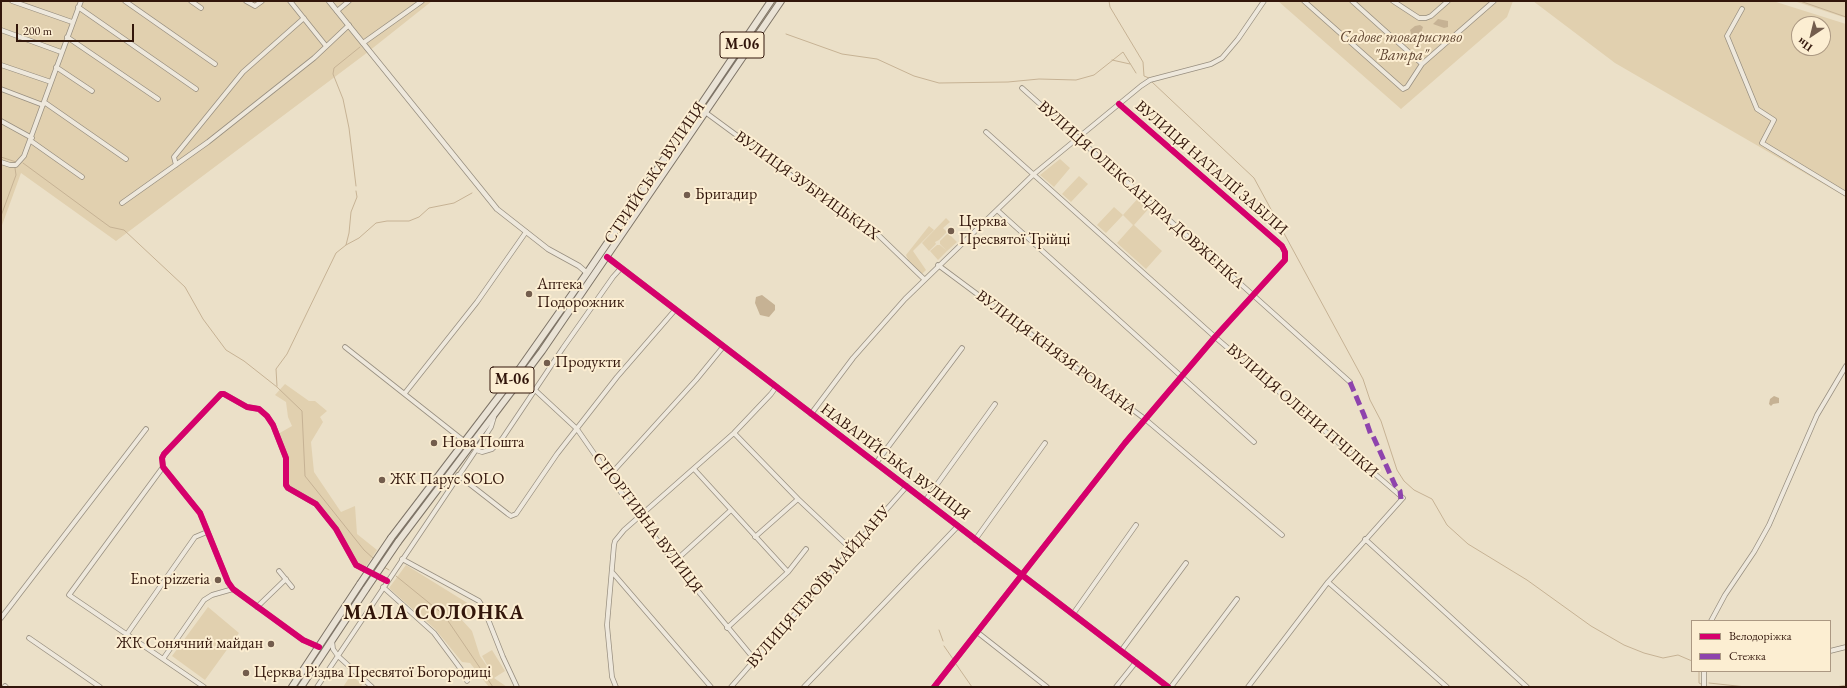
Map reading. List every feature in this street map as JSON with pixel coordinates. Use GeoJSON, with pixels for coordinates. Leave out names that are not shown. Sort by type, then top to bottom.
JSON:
{"type":"FeatureCollection","features":[{"type":"Feature","properties":{"kind":"highway","name":"СТРИЙСЬКА ВУЛИЦЯ"},"geometry":{"type":"LineString","coordinates":[[292,687],[391,538],[513,378],[587,273],[771,1]]}},
{"type":"Feature","properties":{"kind":"highway","name":"СТРИЙСЬКА ВУЛИЦЯ"},"geometry":{"type":"LineString","coordinates":[[301,687],[398,542],[542,351],[781,1]]}},
{"type":"Feature","properties":{"kind":"street"},"geometry":{"type":"LineString","coordinates":[[12,1],[72,22]]}},
{"type":"Feature","properties":{"kind":"street"},"geometry":{"type":"LineString","coordinates":[[1,162],[14,165],[19,164],[24,156],[81,1]]}},
{"type":"Feature","properties":{"kind":"street"},"geometry":{"type":"LineString","coordinates":[[125,1],[215,64]]}},
{"type":"Feature","properties":{"kind":"street"},"geometry":{"type":"LineString","coordinates":[[191,1],[201,8]]}},
{"type":"Feature","properties":{"kind":"street"},"geometry":{"type":"LineString","coordinates":[[246,1],[255,6],[262,1]]}},
{"type":"Feature","properties":{"kind":"street"},"geometry":{"type":"LineString","coordinates":[[290,1],[326,46]]}},
{"type":"Feature","properties":{"kind":"street"},"geometry":{"type":"LineString","coordinates":[[329,1],[497,209],[548,249],[579,266],[587,273]]}},
{"type":"Feature","properties":{"kind":"street"},"geometry":{"type":"LineString","coordinates":[[338,11],[349,1]]}},
{"type":"Feature","properties":{"kind":"street"},"geometry":{"type":"LineString","coordinates":[[363,43],[422,1]]}},
{"type":"Feature","properties":{"kind":"street"},"geometry":{"type":"LineString","coordinates":[[811,414],[853,358],[924,279],[1034,174],[1150,80],[1211,64],[1222,58],[1238,39],[1264,1]]}},
{"type":"Feature","properties":{"kind":"street"},"geometry":{"type":"LineString","coordinates":[[1304,1],[1401,88],[1407,87],[1422,64],[1494,1]]}},
{"type":"Feature","properties":{"kind":"street"},"geometry":{"type":"LineString","coordinates":[[1352,1],[1422,64]]}},
{"type":"Feature","properties":{"kind":"street"},"geometry":{"type":"LineString","coordinates":[[1393,1],[1419,18],[1431,16],[1448,1]]}},
{"type":"Feature","properties":{"kind":"street"},"geometry":{"type":"LineString","coordinates":[[78,7],[196,89]]}},
{"type":"Feature","properties":{"kind":"street"},"geometry":{"type":"LineString","coordinates":[[1742,9],[1728,36],[1757,110],[1774,120],[1762,143],[1846,194]]}},
{"type":"Feature","properties":{"kind":"street"},"geometry":{"type":"LineString","coordinates":[[176,165],[174,156],[243,72],[304,18]]}},
{"type":"Feature","properties":{"kind":"street"},"geometry":{"type":"LineString","coordinates":[[122,203],[208,142],[314,58],[348,25]]}},
{"type":"Feature","properties":{"kind":"street"},"geometry":{"type":"LineString","coordinates":[[1,30],[61,52]]}},
{"type":"Feature","properties":{"kind":"street"},"geometry":{"type":"LineString","coordinates":[[67,37],[158,99]]}},
{"type":"Feature","properties":{"kind":"street"},"geometry":{"type":"LineString","coordinates":[[1,65],[51,82]]}},
{"type":"Feature","properties":{"kind":"street"},"geometry":{"type":"LineString","coordinates":[[56,67],[92,91]]}},
{"type":"Feature","properties":{"kind":"street","name":"ВУЛИЦЯ ОЛЕКСАНДРА ДОВЖЕНКА"},"geometry":{"type":"LineString","coordinates":[[1022,88],[1350,382]]}},
{"type":"Feature","properties":{"kind":"street"},"geometry":{"type":"LineString","coordinates":[[1,89],[44,104],[126,159]]}},
{"type":"Feature","properties":{"kind":"street","name":"ВУЛИЦЯ НАТАЛІЇ ЗАБІЛИ"},"geometry":{"type":"LineString","coordinates":[[1119,104],[1282,246],[1285,252],[1285,260],[1253,296]]}},
{"type":"Feature","properties":{"kind":"street","name":"ВУЛИЦЯ ЗУБРИЦЬКИХ"},"geometry":{"type":"LineString","coordinates":[[705,112],[792,176],[805,180],[870,227],[924,279]]}},
{"type":"Feature","properties":{"kind":"street"},"geometry":{"type":"LineString","coordinates":[[1,121],[31,139],[82,177]]}},
{"type":"Feature","properties":{"kind":"street","name":"ВУЛИЦЯ ОЛЕНИ ПЧІЛКИ"},"geometry":{"type":"LineString","coordinates":[[986,132],[1215,337],[1402,498],[1365,539]]}},
{"type":"Feature","properties":{"kind":"street"},"geometry":{"type":"LineString","coordinates":[[997,210],[1254,442]]}},
{"type":"Feature","properties":{"kind":"street"},"geometry":{"type":"LineString","coordinates":[[405,393],[477,302],[526,232]]}},
{"type":"Feature","properties":{"kind":"street","name":"НАВАРІЙСЬКА ВУЛИЦЯ"},"geometry":{"type":"LineString","coordinates":[[606,257],[907,486],[975,540],[1170,687]]}},
{"type":"Feature","properties":{"kind":"street","name":"ВУЛИЦЯ КНЯЗЯ РОМАНА"},"geometry":{"type":"LineString","coordinates":[[938,265],[1145,419],[1282,535]]}},
{"type":"Feature","properties":{"kind":"street"},"geometry":{"type":"LineString","coordinates":[[476,450],[482,452],[492,449],[498,444],[604,290],[621,268]]}},
{"type":"Feature","properties":{"kind":"street"},"geometry":{"type":"LineString","coordinates":[[934,687],[1023,576],[1125,443],[1215,337],[1253,296]]}},
{"type":"Feature","properties":{"kind":"street"},"geometry":{"type":"LineString","coordinates":[[458,474],[508,514],[511,516],[514,515],[524,504],[557,454],[617,377],[675,310]]}},
{"type":"Feature","properties":{"kind":"street"},"geometry":{"type":"LineString","coordinates":[[345,347],[464,441]]}},
{"type":"Feature","properties":{"kind":"street"},"geometry":{"type":"LineString","coordinates":[[610,475],[696,380],[723,347]]}},
{"type":"Feature","properties":{"kind":"street"},"geometry":{"type":"LineString","coordinates":[[876,463],[962,348]]}},
{"type":"Feature","properties":{"kind":"street"},"geometry":{"type":"LineString","coordinates":[[1712,620],[1725,595],[1754,552],[1769,525],[1817,415],[1846,366]]}},
{"type":"Feature","properties":{"kind":"street"},"geometry":{"type":"LineString","coordinates":[[616,687],[612,677],[607,625],[615,541],[624,530],[734,433],[776,387]]}},
{"type":"Feature","properties":{"kind":"street","name":"СПОРТИВНА ВУЛИЦЯ"},"geometry":{"type":"LineString","coordinates":[[535,390],[577,429],[674,562],[755,660]]}},
{"type":"Feature","properties":{"kind":"street"},"geometry":{"type":"LineString","coordinates":[[204,687],[69,595],[162,467],[162,458],[164,454],[221,394],[224,394],[247,406],[259,409],[267,416],[273,425],[286,458],[286,484],[288,488],[316,504],[336,529],[356,566],[387,581]]}},
{"type":"Feature","properties":{"kind":"street"},"geometry":{"type":"LineString","coordinates":[[925,501],[995,404]]}},
{"type":"Feature","properties":{"kind":"street"},"geometry":{"type":"LineString","coordinates":[[317,687],[458,474],[491,427],[496,412]]}},
{"type":"Feature","properties":{"kind":"street"},"geometry":{"type":"LineString","coordinates":[[1,618],[146,429]]}},
{"type":"Feature","properties":{"kind":"street"},"geometry":{"type":"LineString","coordinates":[[734,433],[798,499],[851,549]]}},
{"type":"Feature","properties":{"kind":"street"},"geometry":{"type":"LineString","coordinates":[[975,540],[1045,443]]}},
{"type":"Feature","properties":{"kind":"street"},"geometry":{"type":"LineString","coordinates":[[162,467],[200,513],[228,582],[233,589],[303,640],[319,647]]}},
{"type":"Feature","properties":{"kind":"street"},"geometry":{"type":"LineString","coordinates":[[694,469],[788,572]]}},
{"type":"Feature","properties":{"kind":"street","name":"ВУЛИЦЯ ГЕРОЇВ МАЙДАНУ"},"geometry":{"type":"LineString","coordinates":[[734,686],[907,486]]}},
{"type":"Feature","properties":{"kind":"street"},"geometry":{"type":"LineString","coordinates":[[756,537],[798,499]]}},
{"type":"Feature","properties":{"kind":"street"},"geometry":{"type":"LineString","coordinates":[[674,562],[732,510]]}},
{"type":"Feature","properties":{"kind":"street"},"geometry":{"type":"LineString","coordinates":[[1073,614],[1136,525]]}},
{"type":"Feature","properties":{"kind":"street"},"geometry":{"type":"LineString","coordinates":[[804,687],[958,526]]}},
{"type":"Feature","properties":{"kind":"street"},"geometry":{"type":"LineString","coordinates":[[127,634],[195,538],[207,532]]}},
{"type":"Feature","properties":{"kind":"street"},"geometry":{"type":"LineString","coordinates":[[1248,687],[1328,582],[1365,539],[1527,687]]}},
{"type":"Feature","properties":{"kind":"street"},"geometry":{"type":"LineString","coordinates":[[727,628],[788,572],[806,549]]}},
{"type":"Feature","properties":{"kind":"street"},"geometry":{"type":"LineString","coordinates":[[402,559],[479,601],[484,608],[503,657],[517,687]]}},
{"type":"Feature","properties":{"kind":"street"},"geometry":{"type":"LineString","coordinates":[[1121,651],[1186,563]]}},
{"type":"Feature","properties":{"kind":"street"},"geometry":{"type":"LineString","coordinates":[[279,571],[292,587]]}},
{"type":"Feature","properties":{"kind":"street"},"geometry":{"type":"LineString","coordinates":[[612,572],[711,687]]}},
{"type":"Feature","properties":{"kind":"street"},"geometry":{"type":"LineString","coordinates":[[257,607],[286,579]]}},
{"type":"Feature","properties":{"kind":"street"},"geometry":{"type":"LineString","coordinates":[[1328,582],[1447,687]]}},
{"type":"Feature","properties":{"kind":"street"},"geometry":{"type":"LineString","coordinates":[[383,587],[434,633],[463,672],[467,681]]}},
{"type":"Feature","properties":{"kind":"street"},"geometry":{"type":"LineString","coordinates":[[163,659],[204,600],[212,595],[233,589]]}},
{"type":"Feature","properties":{"kind":"street"},"geometry":{"type":"LineString","coordinates":[[1170,687],[1237,599]]}},
{"type":"Feature","properties":{"kind":"street"},"geometry":{"type":"LineString","coordinates":[[977,632],[1047,687]]}},
{"type":"Feature","properties":{"kind":"street"},"geometry":{"type":"LineString","coordinates":[[29,638],[100,687]]}},
{"type":"Feature","properties":{"kind":"street"},"geometry":{"type":"LineString","coordinates":[[332,639],[333,649],[338,656],[372,687]]}},
{"type":"Feature","properties":{"kind":"street"},"geometry":{"type":"LineString","coordinates":[[1831,651],[1846,647]]}},
{"type":"Feature","properties":{"kind":"street"},"geometry":{"type":"LineString","coordinates":[[324,652],[328,649],[333,649]]}},
{"type":"Feature","properties":{"kind":"street"},"geometry":{"type":"LineString","coordinates":[[1116,687],[1136,662]]}},
{"type":"Feature","properties":{"kind":"street"},"geometry":{"type":"LineString","coordinates":[[1704,672],[1704,687]]}},
{"type":"Feature","properties":{"kind":"green space"},"geometry":{"type":"Polygon","coordinates":[[[1,1],[432,1],[364,55],[116,241],[21,173],[1,228],[1,1]]]}},
{"type":"Feature","properties":{"kind":"green space"},"geometry":{"type":"Polygon","coordinates":[[[773,1],[777,1],[661,171],[773,1]]]}},
{"type":"Feature","properties":{"kind":"green space","name":"Садове товариство \"Ватра\""},"geometry":{"type":"Polygon","coordinates":[[[1278,1],[1513,1],[1507,17],[1401,109],[1278,1]]]}},
{"type":"Feature","properties":{"kind":"green space"},"geometry":{"type":"Polygon","coordinates":[[[1533,1],[1773,1],[1821,16],[1791,16],[1791,56],[1831,56],[1831,19],[1846,24],[1846,197],[1615,63],[1533,1]]]}},
{"type":"Feature","properties":{"kind":"green space"},"geometry":{"type":"Polygon","coordinates":[[[1794,1],[1846,1],[1846,18],[1794,1]]]}},
{"type":"Feature","properties":{"kind":"green space"},"geometry":{"type":"Polygon","coordinates":[[[1060,159],[1070,168],[1054,187],[1040,175],[1060,159]]]}},
{"type":"Feature","properties":{"kind":"green space"},"geometry":{"type":"Polygon","coordinates":[[[1079,176],[1088,184],[1071,202],[1062,194],[1079,176]]]}},
{"type":"Feature","properties":{"kind":"green space"},"geometry":{"type":"Polygon","coordinates":[[[655,179],[540,349],[518,380],[516,379],[655,179]]]}},
{"type":"Feature","properties":{"kind":"green space"},"geometry":{"type":"Polygon","coordinates":[[[1140,196],[1151,206],[1134,225],[1162,251],[1146,269],[1117,243],[1133,225],[1123,215],[1140,196]]]}},
{"type":"Feature","properties":{"kind":"green space"},"geometry":{"type":"Polygon","coordinates":[[[1114,207],[1123,215],[1106,233],[1097,225],[1114,207]]]}},
{"type":"Feature","properties":{"kind":"green space"},"geometry":{"type":"Polygon","coordinates":[[[946,218],[950,222],[943,228],[947,232],[935,242],[936,244],[929,251],[922,243],[946,218]]]}},
{"type":"Feature","properties":{"kind":"green space"},"geometry":{"type":"Polygon","coordinates":[[[929,226],[934,230],[913,251],[926,270],[922,274],[908,260],[906,255],[929,226]]]}},
{"type":"Feature","properties":{"kind":"green space"},"geometry":{"type":"Polygon","coordinates":[[[948,233],[957,242],[947,251],[940,244],[940,241],[948,233]]]}},
{"type":"Feature","properties":{"kind":"green space"},"geometry":{"type":"Polygon","coordinates":[[[937,245],[940,245],[947,251],[938,260],[930,251],[937,245]]]}},
{"type":"Feature","properties":{"kind":"green space"},"geometry":{"type":"Polygon","coordinates":[[[515,380],[517,382],[397,538],[396,537],[515,380]]]}},
{"type":"Feature","properties":{"kind":"green space"},"geometry":{"type":"Polygon","coordinates":[[[285,384],[309,401],[315,401],[327,411],[320,417],[323,422],[311,442],[314,472],[341,512],[355,506],[357,534],[377,550],[365,568],[356,564],[342,534],[316,501],[293,490],[288,484],[288,460],[278,434],[292,426],[288,417],[286,402],[275,395],[285,384]]]}},
{"type":"Feature","properties":{"kind":"green space"},"geometry":{"type":"Polygon","coordinates":[[[406,565],[482,612],[461,619],[472,631],[480,656],[491,672],[482,656],[492,650],[505,671],[494,678],[507,687],[489,687],[470,663],[462,662],[435,629],[389,588],[406,565]]]}},
{"type":"Feature","properties":{"kind":"green space"},"geometry":{"type":"Polygon","coordinates":[[[363,586],[364,587],[297,687],[295,687],[363,586]]]}},
{"type":"Feature","properties":{"kind":"green space"},"geometry":{"type":"Polygon","coordinates":[[[208,607],[239,633],[205,680],[172,656],[208,607]]]}},
{"type":"Feature","properties":{"kind":"green space"},"geometry":{"type":"Polygon","coordinates":[[[351,675],[362,684],[361,687],[343,687],[351,675]]]}},
{"type":"Feature","properties":{"kind":"shaded area"},"geometry":{"type":"Polygon","coordinates":[[[1438,19],[1448,21],[1448,27],[1444,28],[1433,24],[1438,19]]]}},
{"type":"Feature","properties":{"kind":"shaded area"},"geometry":{"type":"Polygon","coordinates":[[[1420,25],[1423,27],[1421,33],[1423,38],[1420,41],[1413,40],[1410,30],[1415,26],[1420,25]]]}},
{"type":"Feature","properties":{"kind":"shaded area"},"geometry":{"type":"Polygon","coordinates":[[[762,295],[775,305],[775,310],[769,317],[760,315],[755,303],[756,297],[762,295]]]}},
{"type":"Feature","properties":{"kind":"shaded area"},"geometry":{"type":"Polygon","coordinates":[[[1774,396],[1779,398],[1779,403],[1771,406],[1769,404],[1770,399],[1774,396]]]}},
{"type":"Feature","properties":{"kind":"waterway"},"geometry":{"type":"LineString","coordinates":[[1109,1],[1110,7],[1143,62],[1144,76],[1149,78]]}},
{"type":"Feature","properties":{"kind":"waterway"},"geometry":{"type":"LineString","coordinates":[[1800,1],[1846,17]]}},
{"type":"Feature","properties":{"kind":"waterway"},"geometry":{"type":"LineString","coordinates":[[786,34],[842,54],[877,59],[914,76],[939,83],[1008,82],[1039,79],[1076,80],[1094,75],[1123,52],[1136,73]]}},
{"type":"Feature","properties":{"kind":"waterway"},"geometry":{"type":"LineString","coordinates":[[356,186],[349,128],[343,99],[333,74],[334,68],[360,47]]}},
{"type":"Feature","properties":{"kind":"waterway"},"geometry":{"type":"LineString","coordinates":[[1112,60],[1130,64]]}},
{"type":"Feature","properties":{"kind":"waterway"},"geometry":{"type":"LineString","coordinates":[[1152,82],[1254,178],[1363,379],[1370,400],[1381,421],[1397,470],[1404,481],[1414,490],[1432,499],[1447,525],[1468,544],[1527,580],[1591,626],[1624,645],[1644,653],[1663,658],[1678,655],[1691,661]]}},
{"type":"Feature","properties":{"kind":"waterway"},"geometry":{"type":"LineString","coordinates":[[1,157],[16,162]]}},
{"type":"Feature","properties":{"kind":"waterway"},"geometry":{"type":"LineString","coordinates":[[23,163],[110,227],[124,230],[185,287],[203,319],[226,350],[244,361],[277,387],[302,411],[305,476],[364,550],[374,559]]}},
{"type":"Feature","properties":{"kind":"waterway"},"geometry":{"type":"LineString","coordinates":[[1,216],[16,175],[15,168]]}},
{"type":"Feature","properties":{"kind":"waterway"},"geometry":{"type":"LineString","coordinates":[[277,386],[276,369],[287,354],[336,253],[346,245],[351,212],[357,197],[356,191]]}},
{"type":"Feature","properties":{"kind":"waterway"},"geometry":{"type":"LineString","coordinates":[[346,245],[359,238],[376,223],[387,221],[409,221],[419,217],[429,208],[454,203],[472,193]]}},
{"type":"Feature","properties":{"kind":"waterway"},"geometry":{"type":"LineString","coordinates":[[384,567],[389,570]]}},
{"type":"Feature","properties":{"kind":"waterway"},"geometry":{"type":"LineString","coordinates":[[396,576],[444,615],[493,687]]}},
{"type":"Feature","properties":{"kind":"waterway"},"geometry":{"type":"LineString","coordinates":[[939,630],[943,641]]}},
{"type":"Feature","properties":{"kind":"waterway"},"geometry":{"type":"LineString","coordinates":[[944,646],[953,659]]}},
{"type":"Feature","properties":{"kind":"waterway"},"geometry":{"type":"LineString","coordinates":[[956,664],[972,687]]}},
{"type":"Feature","properties":{"kind":"waterway"},"geometry":{"type":"LineString","coordinates":[[1699,672],[1699,683],[1701,684]]}},
{"type":"Feature","properties":{"kind":"waterway"},"geometry":{"type":"LineString","coordinates":[[1709,683],[1746,687]]}},
{"type":"Feature","properties":{"kind":"waterway"},"geometry":{"type":"LineString","coordinates":[[1836,687],[1846,685]]}},
{"type":"Feature","properties":{"kind":"marked path"},"geometry":{"type":"LineString","coordinates":[[1350,382],[1371,435],[1373,436],[1395,485],[1400,491],[1401,499]]}},
{"type":"Feature","properties":{"kind":"cycle path"},"geometry":{"type":"LineString","coordinates":[[934,687],[1125,443],[1215,337],[1285,260],[1285,252],[1282,246],[1119,104]]}},
{"type":"Feature","properties":{"kind":"cycle path"},"geometry":{"type":"LineString","coordinates":[[607,257],[1168,687]]}},
{"type":"Feature","properties":{"kind":"cycle path"},"geometry":{"type":"LineString","coordinates":[[319,647],[303,640],[233,589],[228,582],[200,513],[163,467],[162,458],[164,454],[221,394],[224,394],[247,407],[259,409],[267,416],[273,425],[286,458],[286,485],[288,488],[316,504],[336,529],[356,565],[387,581]]}},
{"type":"Feature","properties":{"kind":"place","name":"Бригадир"},"geometry":{"type":"Point","coordinates":[687,195]}},
{"type":"Feature","properties":{"kind":"place","name":"Церква Пресвятої Трійці"},"geometry":{"type":"Point","coordinates":[951,231]}},
{"type":"Feature","properties":{"kind":"place","name":"Аптека Подорожник"},"geometry":{"type":"Point","coordinates":[529,294]}},
{"type":"Feature","properties":{"kind":"place","name":"Продукти"},"geometry":{"type":"Point","coordinates":[547,363]}},
{"type":"Feature","properties":{"kind":"place","name":"Нова Пошта"},"geometry":{"type":"Point","coordinates":[434,443]}},
{"type":"Feature","properties":{"kind":"place","name":"ЖК Парус SOLO"},"geometry":{"type":"Point","coordinates":[382,480]}},
{"type":"Feature","properties":{"kind":"place","name":"Enot pizzeria"},"geometry":{"type":"Point","coordinates":[218,580]}},
{"type":"Feature","properties":{"kind":"place","name":"ЖК Сонячний майдан"},"geometry":{"type":"Point","coordinates":[271,644]}},
{"type":"Feature","properties":{"kind":"place","name":"Церква Різдва Пресвятої Богородиці"},"geometry":{"type":"Point","coordinates":[246,673]}},
{"type":"Feature","properties":{"kind":"district","name":"МАЛА СОЛОНКА"},"geometry":{"type":"Point","coordinates":[434,614]}}]}
